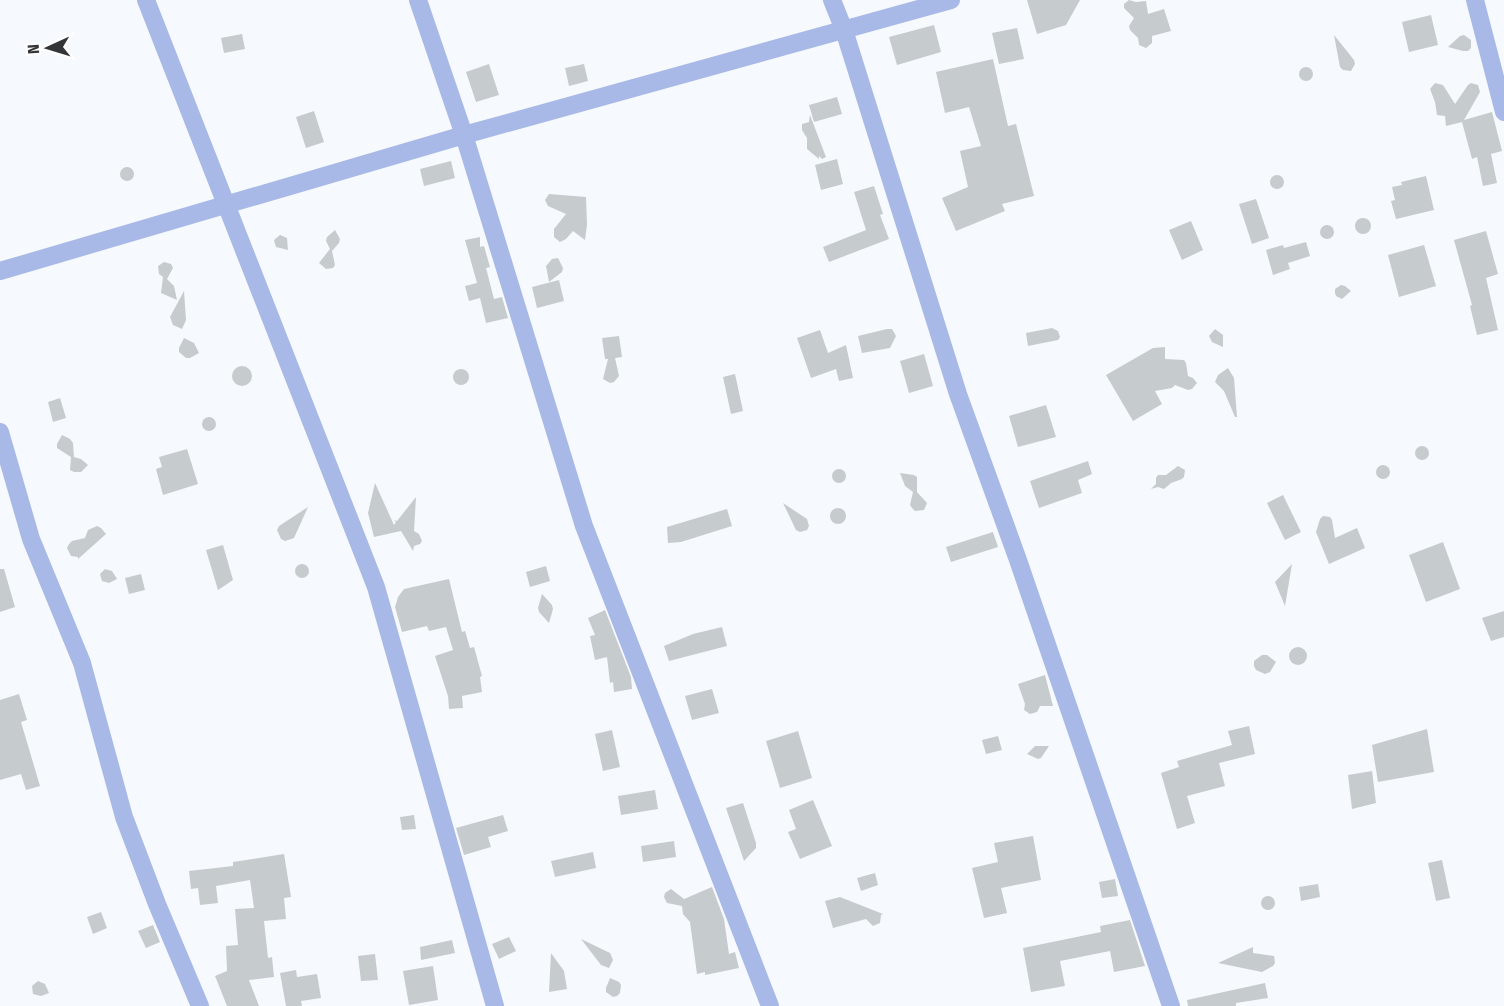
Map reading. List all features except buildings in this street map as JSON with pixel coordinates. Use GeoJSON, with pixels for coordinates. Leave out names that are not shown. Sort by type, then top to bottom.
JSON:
{"type":"FeatureCollection","features":[{"type":"Feature","properties":{"kind":"street"},"geometry":{"type":"LineString","coordinates":[[146,0],[376,587],[495,1006]]}},
{"type":"Feature","properties":{"kind":"street"},"geometry":{"type":"LineString","coordinates":[[418,0],[464,135],[584,526],[770,1006]]}},
{"type":"Feature","properties":{"kind":"street"},"geometry":{"type":"LineString","coordinates":[[832,0],[844,30],[958,394],[1022,571],[1171,1006]]}},
{"type":"Feature","properties":{"kind":"street"},"geometry":{"type":"LineString","coordinates":[[0,271],[464,135],[951,0]]}},
{"type":"Feature","properties":{"kind":"street"},"geometry":{"type":"LineString","coordinates":[[1475,0],[1504,112]]}},
{"type":"Feature","properties":{"kind":"street"},"geometry":{"type":"LineString","coordinates":[[0,432],[31,539],[82,663],[124,817],[157,904],[200,1006]]}}]}
